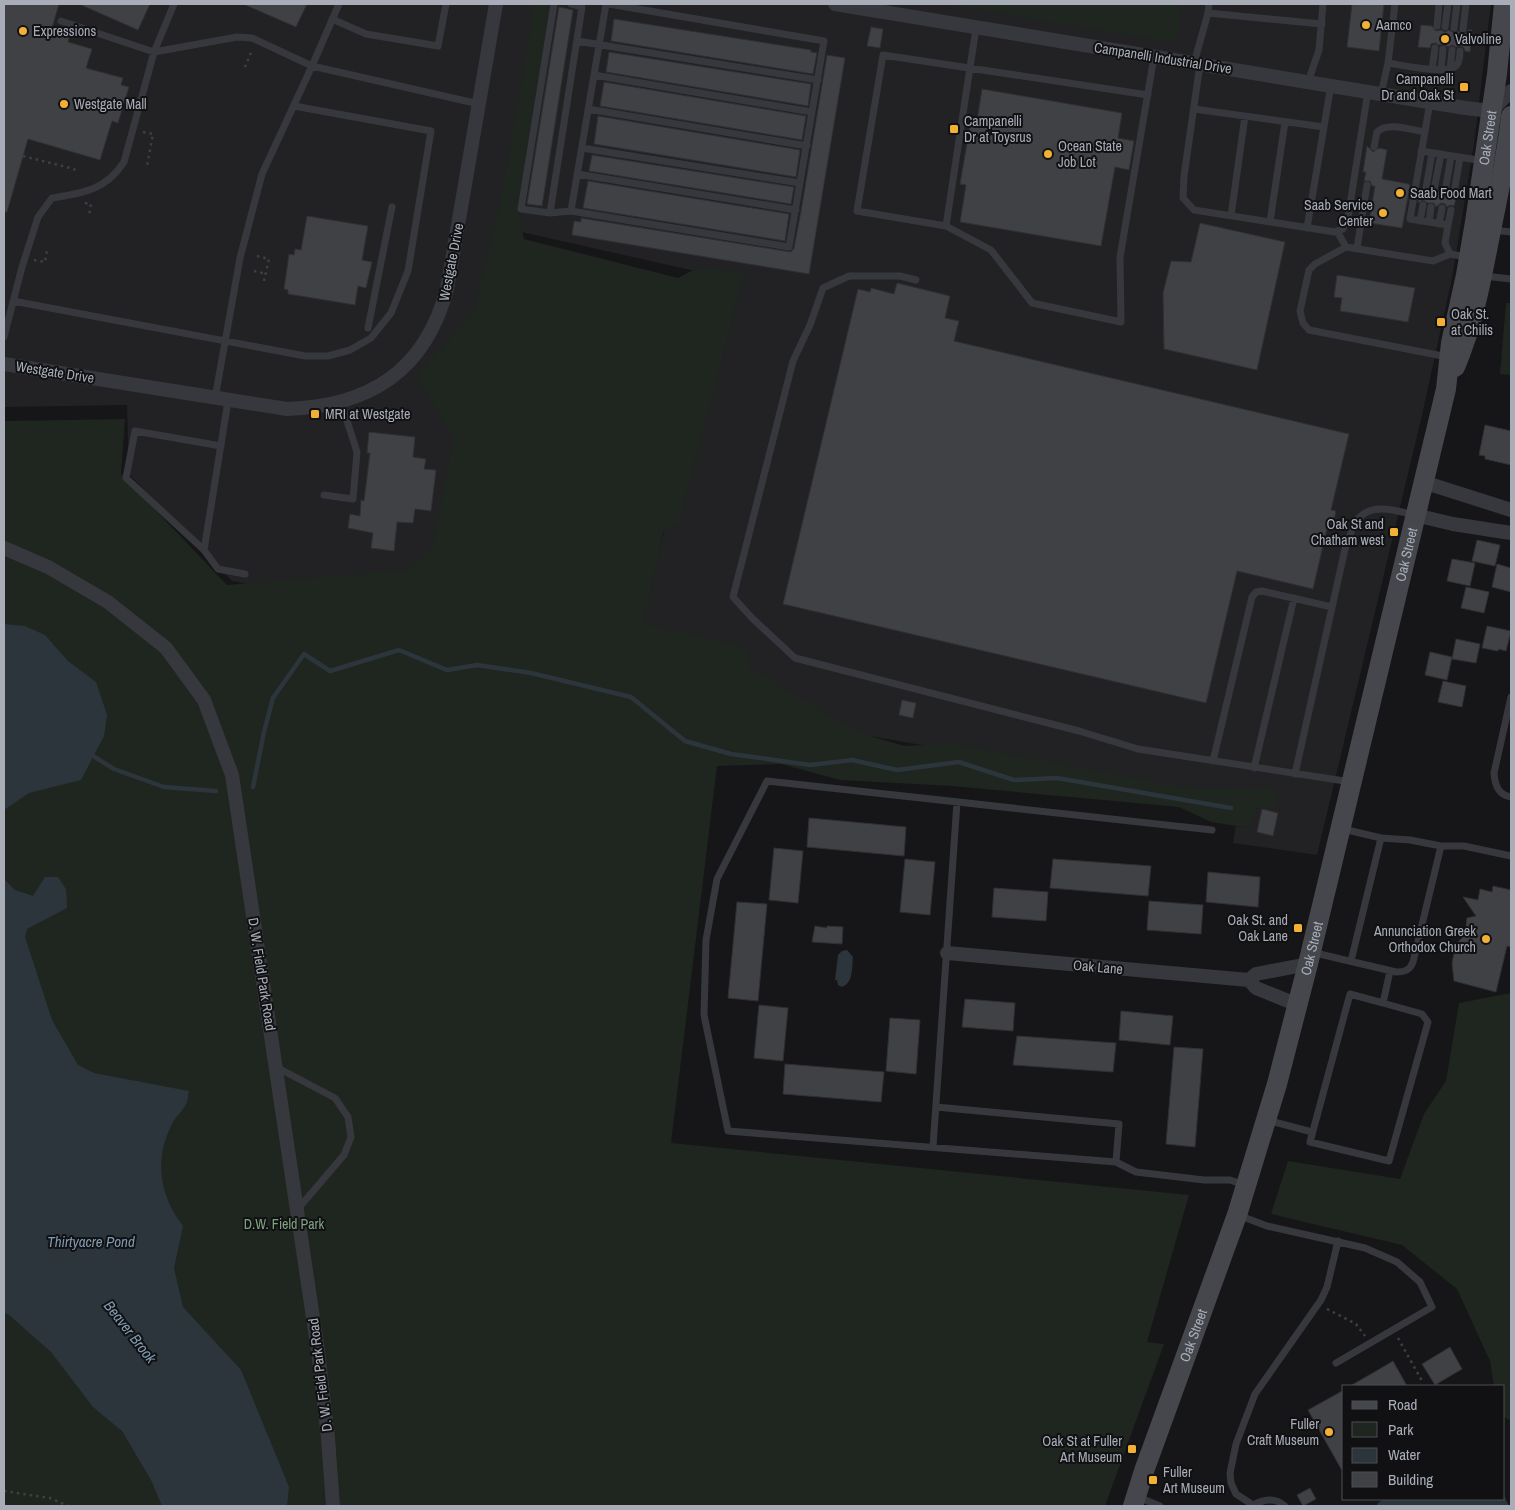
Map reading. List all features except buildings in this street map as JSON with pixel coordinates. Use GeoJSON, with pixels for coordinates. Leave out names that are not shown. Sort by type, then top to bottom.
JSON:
{"type":"FeatureCollection","features":[{"type":"Feature","properties":{"kind":"main road","name":"Oak Street"},"geometry":{"type":"LineString","coordinates":[[1133,1503],[1237,1215],[1267,1120],[1310,958],[1446,389],[1454,358],[1466,339],[1471,262],[1504,4]]}},
{"type":"Feature","properties":{"kind":"main road","name":"Oak Street"},"geometry":{"type":"LineString","coordinates":[[1471,262],[1491,230],[1511,124]]}},
{"type":"Feature","properties":{"kind":"street","name":"Campanelli Industrial Drive"},"geometry":{"type":"LineString","coordinates":[[835,4],[889,8],[976,28],[1491,111]]}},
{"type":"Feature","properties":{"kind":"street","name":"Westgate Drive"},"geometry":{"type":"LineString","coordinates":[[4,364],[287,409],[316,408],[342,402],[384,383],[401,370],[431,334],[442,310],[497,6]]}},
{"type":"Feature","properties":{"kind":"street"},"geometry":{"type":"LineString","coordinates":[[1511,91],[1491,111],[1511,124]]}},
{"type":"Feature","properties":{"kind":"street"},"geometry":{"type":"LineString","coordinates":[[1423,482],[1511,510]]}},
{"type":"Feature","properties":{"kind":"street"},"geometry":{"type":"LineString","coordinates":[[1415,515],[1453,524],[1511,533]]}},
{"type":"Feature","properties":{"kind":"street","name":"D. W. Field Park Road"},"geometry":{"type":"LineString","coordinates":[[4,548],[48,567],[108,602],[166,648],[204,700],[232,775],[318,1351],[328,1438],[332,1506]]}},
{"type":"Feature","properties":{"kind":"street","name":"Oak Lane"},"geometry":{"type":"LineString","coordinates":[[947,953],[1249,980],[1256,988],[1298,1006]]}},
{"type":"Feature","properties":{"kind":"street","name":"Oak Lane"},"geometry":{"type":"LineString","coordinates":[[1249,980],[1256,974],[1310,958]]}},
{"type":"Feature","properties":{"kind":"lane"},"geometry":{"type":"LineString","coordinates":[[4,337],[38,217],[52,198],[74,195],[101,186],[116,175],[124,162],[154,52],[174,4]]}},
{"type":"Feature","properties":{"kind":"lane"},"geometry":{"type":"LineString","coordinates":[[204,550],[221,446],[225,342],[240,258],[262,174],[312,66],[338,4]]}},
{"type":"Feature","properties":{"kind":"lane"},"geometry":{"type":"LineString","coordinates":[[332,19],[366,34],[438,46],[446,4]]}},
{"type":"Feature","properties":{"kind":"lane"},"geometry":{"type":"LineString","coordinates":[[554,4],[521,209],[550,213],[571,210],[789,247],[824,41],[608,4],[599,44],[571,210]]}},
{"type":"Feature","properties":{"kind":"lane"},"geometry":{"type":"LineString","coordinates":[[550,213],[582,8],[571,4]]}},
{"type":"Feature","properties":{"kind":"lane"},"geometry":{"type":"LineString","coordinates":[[1209,4],[1197,64],[1194,109],[1184,176],[1183,198],[1194,210],[1337,231],[1343,228],[1348,217],[1375,93],[1388,64],[1395,4]]}},
{"type":"Feature","properties":{"kind":"lane"},"geometry":{"type":"LineString","coordinates":[[1308,82],[1319,50],[1323,4]]}},
{"type":"Feature","properties":{"kind":"lane"},"geometry":{"type":"LineString","coordinates":[[1437,26],[1439,4]]}},
{"type":"Feature","properties":{"kind":"lane"},"geometry":{"type":"LineString","coordinates":[[1445,27],[1448,4]]}},
{"type":"Feature","properties":{"kind":"lane"},"geometry":{"type":"LineString","coordinates":[[1454,28],[1457,4]]}},
{"type":"Feature","properties":{"kind":"lane"},"geometry":{"type":"LineString","coordinates":[[1463,29],[1466,4]]}},
{"type":"Feature","properties":{"kind":"lane"},"geometry":{"type":"LineString","coordinates":[[1208,13],[1322,24]]}},
{"type":"Feature","properties":{"kind":"lane"},"geometry":{"type":"LineString","coordinates":[[61,21],[154,52],[237,37],[252,38],[312,66],[479,104]]}},
{"type":"Feature","properties":{"kind":"lane"},"geometry":{"type":"LineString","coordinates":[[946,226],[976,28]]}},
{"type":"Feature","properties":{"kind":"lane"},"geometry":{"type":"LineString","coordinates":[[577,41],[818,80]]}},
{"type":"Feature","properties":{"kind":"lane"},"geometry":{"type":"LineString","coordinates":[[1432,69],[1435,48]]}},
{"type":"Feature","properties":{"kind":"lane"},"geometry":{"type":"LineString","coordinates":[[1441,70],[1443,49]]}},
{"type":"Feature","properties":{"kind":"lane"},"geometry":{"type":"LineString","coordinates":[[1450,69],[1452,50]]}},
{"type":"Feature","properties":{"kind":"lane"},"geometry":{"type":"LineString","coordinates":[[1388,64],[1441,70],[1450,69],[1459,61],[1460,51]]}},
{"type":"Feature","properties":{"kind":"lane"},"geometry":{"type":"LineString","coordinates":[[1148,95],[883,54],[857,211],[946,226],[991,250],[1032,303],[1120,322],[1120,257],[1148,95],[1154,57]]}},
{"type":"Feature","properties":{"kind":"lane"},"geometry":{"type":"LineString","coordinates":[[594,75],[812,112]]}},
{"type":"Feature","properties":{"kind":"lane"},"geometry":{"type":"LineString","coordinates":[[1307,228],[1331,85]]}},
{"type":"Feature","properties":{"kind":"lane"},"geometry":{"type":"LineString","coordinates":[[1430,102],[1410,219],[1448,225]]}},
{"type":"Feature","properties":{"kind":"lane"},"geometry":{"type":"LineString","coordinates":[[14,301],[305,356],[328,356],[350,350],[371,338],[391,313],[408,271],[431,132],[294,106]]}},
{"type":"Feature","properties":{"kind":"lane"},"geometry":{"type":"LineString","coordinates":[[588,109],[807,146]]}},
{"type":"Feature","properties":{"kind":"lane"},"geometry":{"type":"LineString","coordinates":[[1194,109],[1324,127]]}},
{"type":"Feature","properties":{"kind":"lane"},"geometry":{"type":"LineString","coordinates":[[1232,216],[1244,116]]}},
{"type":"Feature","properties":{"kind":"lane"},"geometry":{"type":"LineString","coordinates":[[1270,222],[1285,122]]}},
{"type":"Feature","properties":{"kind":"lane"},"geometry":{"type":"LineString","coordinates":[[1374,147],[1377,132],[1384,127],[1425,132]]}},
{"type":"Feature","properties":{"kind":"lane"},"geometry":{"type":"LineString","coordinates":[[582,148],[800,183]]}},
{"type":"Feature","properties":{"kind":"lane"},"geometry":{"type":"LineString","coordinates":[[1421,151],[1504,164]]}},
{"type":"Feature","properties":{"kind":"lane"},"geometry":{"type":"LineString","coordinates":[[1426,188],[1432,153]]}},
{"type":"Feature","properties":{"kind":"lane"},"geometry":{"type":"LineString","coordinates":[[1434,190],[1441,154]]}},
{"type":"Feature","properties":{"kind":"lane"},"geometry":{"type":"LineString","coordinates":[[1445,192],[1451,156]]}},
{"type":"Feature","properties":{"kind":"lane"},"geometry":{"type":"LineString","coordinates":[[1454,193],[1460,157]]}},
{"type":"Feature","properties":{"kind":"lane"},"geometry":{"type":"LineString","coordinates":[[577,174],[796,210]]}},
{"type":"Feature","properties":{"kind":"lane"},"geometry":{"type":"LineString","coordinates":[[1357,248],[1367,185]]}},
{"type":"Feature","properties":{"kind":"lane"},"geometry":{"type":"LineString","coordinates":[[1420,221],[1422,205]]}},
{"type":"Feature","properties":{"kind":"lane"},"geometry":{"type":"LineString","coordinates":[[368,328],[392,207]]}},
{"type":"Feature","properties":{"kind":"lane"},"geometry":{"type":"LineString","coordinates":[[1429,222],[1431,207]]}},
{"type":"Feature","properties":{"kind":"lane"},"geometry":{"type":"LineString","coordinates":[[1439,224],[1442,208]]}},
{"type":"Feature","properties":{"kind":"lane"},"geometry":{"type":"LineString","coordinates":[[1450,210],[1445,243],[1471,262],[1511,278]]}},
{"type":"Feature","properties":{"kind":"lane"},"geometry":{"type":"LineString","coordinates":[[1491,230],[1511,232]]}},
{"type":"Feature","properties":{"kind":"lane"},"geometry":{"type":"LineString","coordinates":[[1337,231],[1346,247]]}},
{"type":"Feature","properties":{"kind":"lane"},"geometry":{"type":"LineString","coordinates":[[1454,358],[1309,330],[1303,323],[1300,311],[1309,270],[1315,264],[1346,247],[1433,261],[1471,262]]}},
{"type":"Feature","properties":{"kind":"lane"},"geometry":{"type":"LineString","coordinates":[[916,280],[900,276],[848,276],[823,288],[810,325],[793,361],[733,597],[752,618],[795,658],[1079,731],[1138,749],[1352,782]]}},
{"type":"Feature","properties":{"kind":"lane"},"geometry":{"type":"LineString","coordinates":[[324,495],[353,499],[357,452],[342,402]]}},
{"type":"Feature","properties":{"kind":"lane"},"geometry":{"type":"LineString","coordinates":[[221,446],[135,431],[126,478],[204,550],[218,569],[245,574]]}},
{"type":"Feature","properties":{"kind":"lane"},"geometry":{"type":"LineString","coordinates":[[1295,774],[1345,548],[1357,519],[1372,509],[1391,510],[1415,515]]}},
{"type":"Feature","properties":{"kind":"lane"},"geometry":{"type":"LineString","coordinates":[[1213,761],[1252,597],[1256,592],[1262,591],[1332,607]]}},
{"type":"Feature","properties":{"kind":"lane"},"geometry":{"type":"LineString","coordinates":[[1254,768],[1294,598]]}},
{"type":"Feature","properties":{"kind":"lane"},"geometry":{"type":"LineString","coordinates":[[1511,697],[1494,773],[1495,784],[1499,792],[1511,797]]}},
{"type":"Feature","properties":{"kind":"lane"},"geometry":{"type":"LineString","coordinates":[[1212,830],[767,780],[718,879],[706,940],[704,1015],[728,1131],[1116,1162],[1136,1172],[1204,1180],[1230,1180],[1247,1186]]}},
{"type":"Feature","properties":{"kind":"lane"},"geometry":{"type":"LineString","coordinates":[[933,1147],[957,802]]}},
{"type":"Feature","properties":{"kind":"lane"},"geometry":{"type":"LineString","coordinates":[[1341,828],[1381,838],[1410,840],[1441,846],[1464,846],[1511,856]]}},
{"type":"Feature","properties":{"kind":"lane"},"geometry":{"type":"LineString","coordinates":[[1351,960],[1381,838]]}},
{"type":"Feature","properties":{"kind":"lane"},"geometry":{"type":"LineString","coordinates":[[1310,958],[1351,960],[1390,971],[1402,972],[1411,966],[1441,846]]}},
{"type":"Feature","properties":{"kind":"lane"},"geometry":{"type":"LineString","coordinates":[[1383,1003],[1390,971]]}},
{"type":"Feature","properties":{"kind":"lane"},"geometry":{"type":"LineString","coordinates":[[1350,994],[1383,1003],[1422,1014],[1428,1022],[1389,1162],[1310,1142],[1350,994]]}},
{"type":"Feature","properties":{"kind":"lane"},"geometry":{"type":"LineString","coordinates":[[276,1067],[335,1098],[348,1117],[351,1137],[344,1155],[297,1210]]}},
{"type":"Feature","properties":{"kind":"lane"},"geometry":{"type":"LineString","coordinates":[[936,1107],[1119,1124],[1116,1162]]}},
{"type":"Feature","properties":{"kind":"lane"},"geometry":{"type":"LineString","coordinates":[[1267,1120],[1312,1132]]}},
{"type":"Feature","properties":{"kind":"lane"},"geometry":{"type":"LineString","coordinates":[[1237,1215],[1267,1226],[1365,1248],[1397,1262],[1420,1282],[1432,1307],[1336,1363]]}},
{"type":"Feature","properties":{"kind":"lane"},"geometry":{"type":"LineString","coordinates":[[1284,1506],[1273,1500],[1262,1500],[1253,1506],[1236,1494],[1230,1473],[1236,1444],[1255,1394],[1321,1300],[1327,1287],[1338,1241]]}},
{"type":"Feature","properties":{"kind":"lane"},"geometry":{"type":"LineString","coordinates":[[1133,1503],[1160,1506]]}},
{"type":"Feature","properties":{"kind":"path"},"geometry":{"type":"LineString","coordinates":[[245,67],[252,50]]}},
{"type":"Feature","properties":{"kind":"path"},"geometry":{"type":"LineString","coordinates":[[139,134],[140,131],[153,134],[147,166]]}},
{"type":"Feature","properties":{"kind":"path"},"geometry":{"type":"LineString","coordinates":[[23,156],[74,169],[76,173]]}},
{"type":"Feature","properties":{"kind":"path"},"geometry":{"type":"LineString","coordinates":[[83,203],[92,204],[89,216]]}},
{"type":"Feature","properties":{"kind":"path"},"geometry":{"type":"LineString","coordinates":[[30,259],[45,262],[47,250]]}},
{"type":"Feature","properties":{"kind":"path"},"geometry":{"type":"LineString","coordinates":[[257,256],[269,259],[264,281]]}},
{"type":"Feature","properties":{"kind":"path"},"geometry":{"type":"LineString","coordinates":[[254,271],[266,274]]}},
{"type":"Feature","properties":{"kind":"path"},"geometry":{"type":"LineString","coordinates":[[1334,1313],[1356,1324],[1365,1336]]}},
{"type":"Feature","properties":{"kind":"path"},"geometry":{"type":"LineString","coordinates":[[1393,1330],[1422,1381]]}},
{"type":"Feature","properties":{"kind":"path"},"geometry":{"type":"LineString","coordinates":[[4,1491],[50,1498],[68,1506]]}},
{"type":"Feature","properties":{"kind":"shaded area"},"geometry":{"type":"Polygon","coordinates":[[[4,4],[1491,4],[1474,144],[1452,278],[1422,415],[1317,855],[1233,843],[1236,826],[1250,828],[1187,791],[841,731],[638,630],[731,279],[503,228],[424,614],[232,581],[129,474],[127,405],[4,407],[4,4]]]}},
{"type":"Feature","properties":{"kind":"green space","name":"D.W. Field Park"},"geometry":{"type":"Polygon","coordinates":[[[535,4],[553,4],[518,210],[524,239],[678,278],[699,267],[745,272],[678,525],[664,530],[643,624],[747,647],[749,667],[857,732],[904,746],[954,744],[1188,788],[1278,789],[1275,807],[1257,808],[1250,828],[1211,822],[1179,807],[952,786],[840,780],[781,764],[717,766],[671,1143],[1189,1195],[1147,1342],[1164,1344],[1105,1506],[4,1506],[4,421],[125,419],[121,474],[227,585],[407,570],[431,550],[454,437],[416,378],[473,312],[500,203],[535,4]]]}},
{"type":"Feature","properties":{"kind":"green space"},"geometry":{"type":"Polygon","coordinates":[[[943,4],[1182,4],[1177,43],[943,4]]]}},
{"type":"Feature","properties":{"kind":"green space"},"geometry":{"type":"Polygon","coordinates":[[[1506,303],[1511,303],[1511,375],[1500,374],[1506,303]]]}},
{"type":"Feature","properties":{"kind":"green space"},"geometry":{"type":"Polygon","coordinates":[[[1511,993],[1511,1421],[1505,1418],[1505,1385],[1494,1385],[1490,1361],[1457,1289],[1402,1245],[1271,1214],[1288,1161],[1400,1179],[1424,1114],[1446,1081],[1459,1003],[1511,993]]]}},
{"type":"Feature","properties":{"kind":"water"},"geometry":{"type":"Polygon","coordinates":[[[4,624],[25,626],[45,635],[68,661],[96,682],[107,715],[104,736],[81,780],[29,793],[4,810],[4,624]]]}},
{"type":"Feature","properties":{"kind":"water","name":"Thirtyacre Pond"},"geometry":{"type":"Polygon","coordinates":[[[45,877],[58,877],[66,889],[67,908],[27,929],[25,937],[52,1020],[78,1065],[94,1073],[189,1091],[186,1105],[173,1121],[166,1137],[161,1163],[164,1189],[175,1214],[183,1226],[174,1268],[183,1307],[241,1370],[289,1487],[287,1506],[162,1506],[151,1480],[122,1431],[93,1407],[51,1352],[8,1314],[4,1313],[4,879],[15,890],[33,896],[45,877]]]}},
{"type":"Feature","properties":{"kind":"water"},"geometry":{"type":"Polygon","coordinates":[[[847,950],[853,957],[852,970],[850,979],[842,987],[835,980],[838,955],[842,951],[847,950]]]}},
{"type":"Feature","properties":{"kind":"water"},"geometry":{"type":"Polygon","coordinates":[[[1505,1498],[1509,1506],[1376,1506],[1383,1500],[1505,1500],[1505,1498]]]}},
{"type":"Feature","properties":{"kind":"waterway"},"geometry":{"type":"LineString","coordinates":[[253,787],[273,698],[304,654],[330,671],[399,650],[447,670],[477,665],[531,673],[631,697],[685,741],[731,754],[810,765],[852,760],[897,770],[959,762],[1014,780],[1057,778],[1231,808]]}},
{"type":"Feature","properties":{"kind":"waterway"},"geometry":{"type":"LineString","coordinates":[[90,754],[114,769],[164,787],[216,791]]}},
{"type":"Feature","properties":{"kind":"place","name":"Aamco"},"geometry":{"type":"Point","coordinates":[1366,25]}},
{"type":"Feature","properties":{"kind":"place","name":"Expressions"},"geometry":{"type":"Point","coordinates":[23,31]}},
{"type":"Feature","properties":{"kind":"place","name":"Valvoline"},"geometry":{"type":"Point","coordinates":[1445,39]}},
{"type":"Feature","properties":{"kind":"place","name":"Campanelli Dr and Oak St"},"geometry":{"type":"Point","coordinates":[1464,87]}},
{"type":"Feature","properties":{"kind":"place","name":"Westgate Mall"},"geometry":{"type":"Point","coordinates":[64,104]}},
{"type":"Feature","properties":{"kind":"place","name":"Campanelli Dr at Toysrus"},"geometry":{"type":"Point","coordinates":[954,129]}},
{"type":"Feature","properties":{"kind":"place","name":"Ocean State Job Lot"},"geometry":{"type":"Point","coordinates":[1048,154]}},
{"type":"Feature","properties":{"kind":"place","name":"Saab Food Mart"},"geometry":{"type":"Point","coordinates":[1400,193]}},
{"type":"Feature","properties":{"kind":"place","name":"Saab Service Center"},"geometry":{"type":"Point","coordinates":[1383,213]}},
{"type":"Feature","properties":{"kind":"place","name":"Oak St. at Chilis"},"geometry":{"type":"Point","coordinates":[1441,322]}},
{"type":"Feature","properties":{"kind":"place","name":"MRI at Westgate"},"geometry":{"type":"Point","coordinates":[315,414]}},
{"type":"Feature","properties":{"kind":"place","name":"Oak St and Chatham west"},"geometry":{"type":"Point","coordinates":[1394,532]}},
{"type":"Feature","properties":{"kind":"place","name":"Oak St. and Oak Lane"},"geometry":{"type":"Point","coordinates":[1298,928]}},
{"type":"Feature","properties":{"kind":"place","name":"Annunciation Greek Orthodox Church"},"geometry":{"type":"Point","coordinates":[1486,939]}},
{"type":"Feature","properties":{"kind":"place","name":"Fuller Craft Museum"},"geometry":{"type":"Point","coordinates":[1329,1432]}},
{"type":"Feature","properties":{"kind":"place","name":"Oak St at Fuller Art Museum"},"geometry":{"type":"Point","coordinates":[1132,1449]}},
{"type":"Feature","properties":{"kind":"place","name":"Fuller Art Museum"},"geometry":{"type":"Point","coordinates":[1153,1480]}},
{"type":"Feature","properties":{"kind":"water label","name":"Beaver Brook"},"geometry":{"type":"Point","coordinates":[130,1332]}}]}
